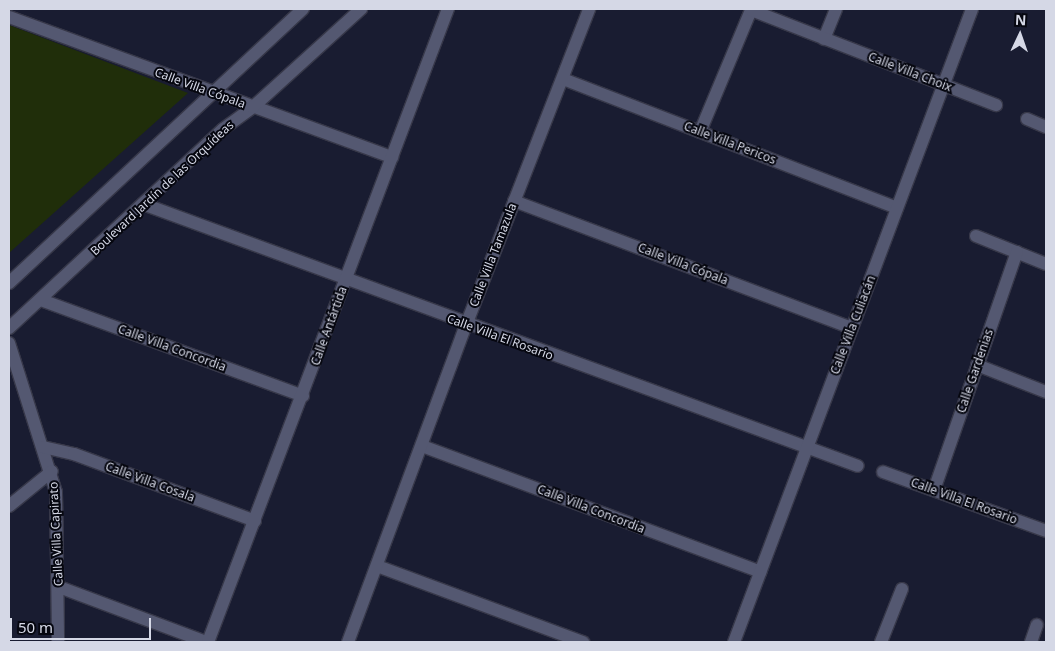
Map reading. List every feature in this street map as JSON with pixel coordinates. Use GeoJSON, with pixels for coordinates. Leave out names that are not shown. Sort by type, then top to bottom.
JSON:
{"type":"FeatureCollection","features":[{"type":"Feature","properties":{"kind":"street"},"geometry":{"type":"LineString","coordinates":[[9,283],[303,9]]}},
{"type":"Feature","properties":{"kind":"street","name":"Boulevard Jardín de las Orquídeas"},"geometry":{"type":"LineString","coordinates":[[9,328],[223,129],[253,107],[360,9]]}},
{"type":"Feature","properties":{"kind":"street","name":"Calle Antártida"},"geometry":{"type":"LineString","coordinates":[[207,642],[303,396],[448,9]]}},
{"type":"Feature","properties":{"kind":"street","name":"Calle Villa Tamazula"},"geometry":{"type":"LineString","coordinates":[[348,642],[466,325],[589,9]]}},
{"type":"Feature","properties":{"kind":"street"},"geometry":{"type":"LineString","coordinates":[[824,39],[836,9]]}},
{"type":"Feature","properties":{"kind":"street","name":"Calle Villa Culiacán"},"geometry":{"type":"LineString","coordinates":[[734,642],[972,9]]}},
{"type":"Feature","properties":{"kind":"street"},"geometry":{"type":"LineString","coordinates":[[700,132],[750,10]]}},
{"type":"Feature","properties":{"kind":"street","name":"Calle Villa Choix"},"geometry":{"type":"LineString","coordinates":[[750,10],[996,105]]}},
{"type":"Feature","properties":{"kind":"street","name":"Calle Villa Cópala"},"geometry":{"type":"LineString","coordinates":[[9,17],[392,157]]}},
{"type":"Feature","properties":{"kind":"street","name":"Calle Villa Pericos"},"geometry":{"type":"LineString","coordinates":[[563,79],[897,208]]}},
{"type":"Feature","properties":{"kind":"street"},"geometry":{"type":"LineString","coordinates":[[1027,119],[1046,127]]}},
{"type":"Feature","properties":{"kind":"street","name":"Calle Villa Cópala"},"geometry":{"type":"LineString","coordinates":[[514,201],[852,328]]}},
{"type":"Feature","properties":{"kind":"street","name":"Calle Villa El Rosario"},"geometry":{"type":"LineString","coordinates":[[143,204],[466,325],[858,466]]}},
{"type":"Feature","properties":{"kind":"street"},"geometry":{"type":"LineString","coordinates":[[976,236],[1046,264]]}},
{"type":"Feature","properties":{"kind":"street","name":"Calle Gardenias"},"geometry":{"type":"LineString","coordinates":[[934,490],[1017,252]]}},
{"type":"Feature","properties":{"kind":"street","name":"Calle Villa Concordia"},"geometry":{"type":"LineString","coordinates":[[41,300],[303,396]]}},
{"type":"Feature","properties":{"kind":"street","name":"Calle Villa Capirato"},"geometry":{"type":"LineString","coordinates":[[9,343],[52,471],[56,492],[60,587],[58,642]]}},
{"type":"Feature","properties":{"kind":"street"},"geometry":{"type":"LineString","coordinates":[[977,365],[1046,392]]}},
{"type":"Feature","properties":{"kind":"street","name":"Calle Villa Concordia"},"geometry":{"type":"LineString","coordinates":[[422,446],[760,572]]}},
{"type":"Feature","properties":{"kind":"street","name":"Calle Villa Cosala"},"geometry":{"type":"LineString","coordinates":[[44,447],[74,454],[255,521]]}},
{"type":"Feature","properties":{"kind":"street"},"geometry":{"type":"LineString","coordinates":[[9,506],[52,471]]}},
{"type":"Feature","properties":{"kind":"street","name":"Calle Villa El Rosario"},"geometry":{"type":"LineString","coordinates":[[883,472],[1046,531]]}},
{"type":"Feature","properties":{"kind":"street"},"geometry":{"type":"LineString","coordinates":[[377,566],[583,642]]}},
{"type":"Feature","properties":{"kind":"street"},"geometry":{"type":"LineString","coordinates":[[60,587],[207,642]]}},
{"type":"Feature","properties":{"kind":"street"},"geometry":{"type":"LineString","coordinates":[[881,642],[902,589]]}},
{"type":"Feature","properties":{"kind":"street"},"geometry":{"type":"LineString","coordinates":[[1031,642],[1037,625]]}},
{"type":"Feature","properties":{"kind":"green space"},"geometry":{"type":"Polygon","coordinates":[[[9,25],[188,93],[9,253],[9,25]]]}}]}
